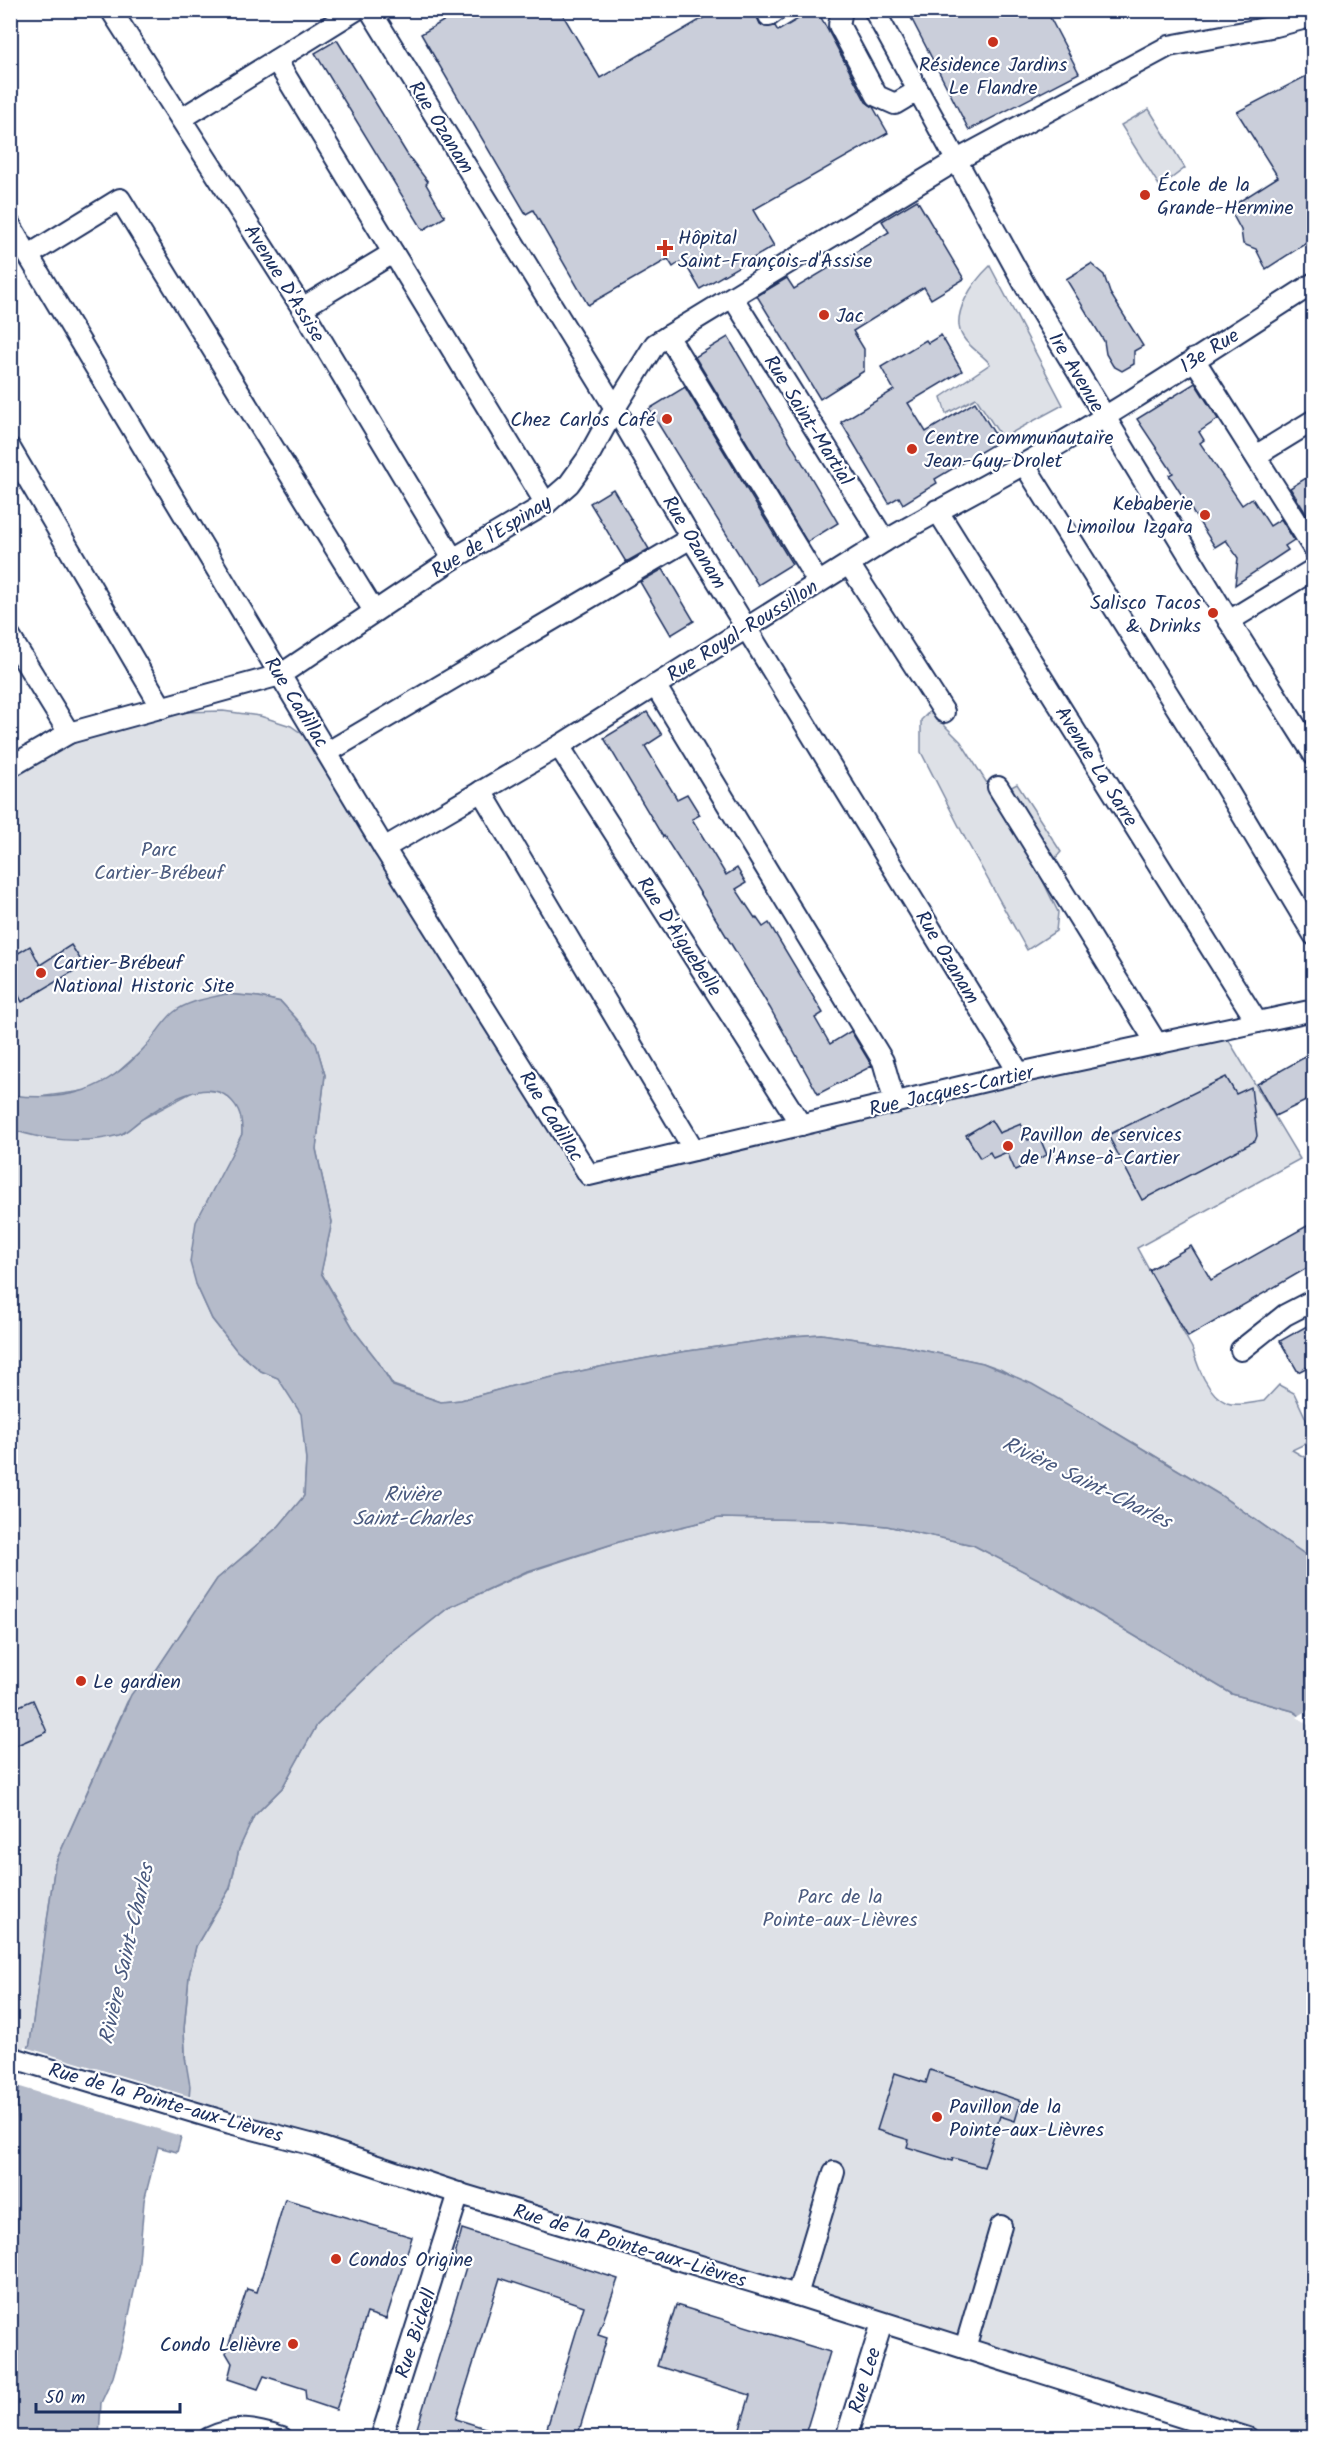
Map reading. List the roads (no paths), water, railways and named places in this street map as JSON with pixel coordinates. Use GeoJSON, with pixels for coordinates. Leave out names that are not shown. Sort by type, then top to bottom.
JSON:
{"type":"FeatureCollection","features":[{"type":"Feature","properties":{"kind":"street","name":"Avenue D'Assise"},"geometry":{"type":"LineString","coordinates":[[111,10],[302,308],[453,559]]}},
{"type":"Feature","properties":{"kind":"street"},"geometry":{"type":"LineString","coordinates":[[181,119],[356,10]]}},
{"type":"Feature","properties":{"kind":"street"},"geometry":{"type":"LineString","coordinates":[[842,10],[839,25],[877,96],[895,104],[917,91]]}},
{"type":"Feature","properties":{"kind":"street","name":"1re Avenue"},"geometry":{"type":"LineString","coordinates":[[874,10],[1026,286],[1229,621],[1314,755]]}},
{"type":"Feature","properties":{"kind":"street","name":"Rue Ozanam"},"geometry":{"type":"LineString","coordinates":[[379,14],[692,538],[1019,1073]]}},
{"type":"Feature","properties":{"kind":"street","name":"Rue de l'Espinay"},"geometry":{"type":"LineString","coordinates":[[10,767],[69,733],[280,675],[453,559],[546,504],[569,484],[588,459],[615,408],[655,345],[668,336],[957,160],[1169,46],[1276,26],[1314,16]]}},
{"type":"Feature","properties":{"kind":"street"},"geometry":{"type":"LineString","coordinates":[[276,60],[546,504]]}},
{"type":"Feature","properties":{"kind":"street"},"geometry":{"type":"LineString","coordinates":[[28,255],[120,199],[374,611]]}},
{"type":"Feature","properties":{"kind":"street","name":"Rue Cadillac"},"geometry":{"type":"LineString","coordinates":[[10,225],[384,848],[590,1175]]}},
{"type":"Feature","properties":{"kind":"street"},"geometry":{"type":"LineString","coordinates":[[302,308],[393,253]]}},
{"type":"Feature","properties":{"kind":"street","name":"13e Rue"},"geometry":{"type":"LineString","coordinates":[[1104,417],[1314,283]]}},
{"type":"Feature","properties":{"kind":"street","name":"Rue Saint-Martial"},"geometry":{"type":"LineString","coordinates":[[733,298],[885,541]]}},
{"type":"Feature","properties":{"kind":"street"},"geometry":{"type":"LineString","coordinates":[[668,336],[818,582]]}},
{"type":"Feature","properties":{"kind":"street"},"geometry":{"type":"LineString","coordinates":[[1194,359],[1257,455],[1314,549]]}},
{"type":"Feature","properties":{"kind":"street","name":"Rue Royal-Roussillon"},"geometry":{"type":"LineString","coordinates":[[384,848],[559,746],[746,626],[885,541],[1104,417]]}},
{"type":"Feature","properties":{"kind":"street"},"geometry":{"type":"LineString","coordinates":[[1257,455],[1314,420]]}},
{"type":"Feature","properties":{"kind":"street"},"geometry":{"type":"LineString","coordinates":[[10,448],[162,708]]}},
{"type":"Feature","properties":{"kind":"street"},"geometry":{"type":"LineString","coordinates":[[1024,464],[1210,761],[1314,935]]}},
{"type":"Feature","properties":{"kind":"street","name":"Avenue La Sarre"},"geometry":{"type":"LineString","coordinates":[[937,510],[1257,1022]]}},
{"type":"Feature","properties":{"kind":"street"},"geometry":{"type":"LineString","coordinates":[[328,752],[692,538]]}},
{"type":"Feature","properties":{"kind":"street"},"geometry":{"type":"LineString","coordinates":[[849,564],[944,712]]}},
{"type":"Feature","properties":{"kind":"street"},"geometry":{"type":"LineString","coordinates":[[1229,621],[1314,569]]}},
{"type":"Feature","properties":{"kind":"street"},"geometry":{"type":"LineString","coordinates":[[10,637],[69,733]]}},
{"type":"Feature","properties":{"kind":"street"},"geometry":{"type":"LineString","coordinates":[[655,685],[883,1061],[895,1103]]}},
{"type":"Feature","properties":{"kind":"street","name":"Rue D'Aiguebelle"},"geometry":{"type":"LineString","coordinates":[[559,746],[801,1125]]}},
{"type":"Feature","properties":{"kind":"street"},"geometry":{"type":"LineString","coordinates":[[998,787],[1157,1044]]}},
{"type":"Feature","properties":{"kind":"street"},"geometry":{"type":"LineString","coordinates":[[481,791],[694,1150]]}},
{"type":"Feature","properties":{"kind":"street","name":"Rue Jacques-Cartier"},"geometry":{"type":"LineString","coordinates":[[590,1175],[1019,1073],[1314,1010]]}},
{"type":"Feature","properties":{"kind":"street"},"geometry":{"type":"LineString","coordinates":[[1241,1350],[1285,1315],[1314,1300]]}},
{"type":"Feature","properties":{"kind":"street","name":"Rue de la Pointe-aux-Lièvres"},"geometry":{"type":"LineString","coordinates":[[10,2057],[314,2145],[459,2193],[796,2295],[1248,2438]]}},
{"type":"Feature","properties":{"kind":"street"},"geometry":{"type":"LineString","coordinates":[[796,2295],[834,2172]]}},
{"type":"Feature","properties":{"kind":"street","name":"Rue Bickell"},"geometry":{"type":"LineString","coordinates":[[381,2438],[459,2193]]}},
{"type":"Feature","properties":{"kind":"street"},"geometry":{"type":"LineString","coordinates":[[965,2348],[1001,2226]]}},
{"type":"Feature","properties":{"kind":"street","name":"Rue Lee"},"geometry":{"type":"LineString","coordinates":[[846,2438],[882,2323]]}},
{"type":"Feature","properties":{"kind":"street"},"geometry":{"type":"LineString","coordinates":[[209,2438],[227,2429],[258,2430],[282,2438]]}},
{"type":"Feature","properties":{"kind":"water","name":"Rivière Saint-Charles"},"geometry":{"type":"Polygon","coordinates":[[[226,994],[281,1002],[316,1044],[325,1075],[316,1149],[332,1222],[321,1273],[356,1333],[393,1386],[441,1402],[461,1400],[516,1385],[609,1365],[681,1352],[821,1334],[903,1346],[983,1363],[1032,1384],[1093,1419],[1220,1495],[1313,1560],[1313,1725],[1293,1711],[1232,1694],[1046,1583],[973,1545],[887,1526],[822,1520],[719,1518],[625,1540],[525,1572],[448,1608],[390,1654],[317,1725],[282,1788],[254,1816],[239,1849],[230,1888],[196,1946],[189,1976],[184,2029],[185,2057],[190,2086],[188,2110],[177,2152],[158,2147],[144,2201],[138,2273],[113,2377],[101,2403],[99,2437],[11,2438],[11,2141],[24,2061],[30,2043],[55,1864],[131,1695],[139,1684],[151,1678],[217,1579],[279,1526],[304,1496],[306,1460],[301,1414],[278,1378],[261,1371],[237,1351],[212,1319],[196,1284],[190,1262],[196,1222],[242,1134],[240,1114],[233,1102],[219,1092],[197,1091],[162,1106],[119,1135],[93,1140],[65,1140],[51,1139],[11,1129],[11,1095],[50,1097],[68,1095],[100,1084],[130,1063],[174,1012],[192,1003],[226,994]]]}},
{"type":"Feature","properties":{"kind":"place","name":"Résidence Jardins Le Flandre"},"geometry":{"type":"Point","coordinates":[993,42]}},
{"type":"Feature","properties":{"kind":"place","name":"École de la Grande-Hermine"},"geometry":{"type":"Point","coordinates":[1145,195]}},
{"type":"Feature","properties":{"kind":"place","name":"Hôpital Saint-François-d'Assise"},"geometry":{"type":"Point","coordinates":[665,248]}},
{"type":"Feature","properties":{"kind":"place","name":"Jac"},"geometry":{"type":"Point","coordinates":[824,315]}},
{"type":"Feature","properties":{"kind":"place","name":"Chez Carlos Café"},"geometry":{"type":"Point","coordinates":[667,419]}},
{"type":"Feature","properties":{"kind":"place","name":"Centre communautaire Jean-Guy-Drolet"},"geometry":{"type":"Point","coordinates":[912,449]}},
{"type":"Feature","properties":{"kind":"place","name":"Kebaberie Limoilou Izgara"},"geometry":{"type":"Point","coordinates":[1205,515]}},
{"type":"Feature","properties":{"kind":"place","name":"Salisco Tacos & Drinks"},"geometry":{"type":"Point","coordinates":[1213,613]}},
{"type":"Feature","properties":{"kind":"place","name":"Cartier-Brébeuf National Historic Site"},"geometry":{"type":"Point","coordinates":[41,973]}},
{"type":"Feature","properties":{"kind":"place","name":"Pavillon de services de l'Anse-à-Cartier"},"geometry":{"type":"Point","coordinates":[1008,1146]}},
{"type":"Feature","properties":{"kind":"place","name":"Le gardien"},"geometry":{"type":"Point","coordinates":[81,1681]}},
{"type":"Feature","properties":{"kind":"place","name":"Pavillon de la Pointe-aux-Lièvres"},"geometry":{"type":"Point","coordinates":[937,2117]}},
{"type":"Feature","properties":{"kind":"place","name":"Condos Origine"},"geometry":{"type":"Point","coordinates":[336,2259]}},
{"type":"Feature","properties":{"kind":"place","name":"Condo Lelièvre"},"geometry":{"type":"Point","coordinates":[293,2344]}},
{"type":"Feature","properties":{"kind":"park label","name":"Parc Cartier-Brébeuf"},"geometry":{"type":"Point","coordinates":[159,860]}},
{"type":"Feature","properties":{"kind":"park label","name":"Parc de la Pointe-aux-Lièvres"},"geometry":{"type":"Point","coordinates":[840,1908]}}]}
